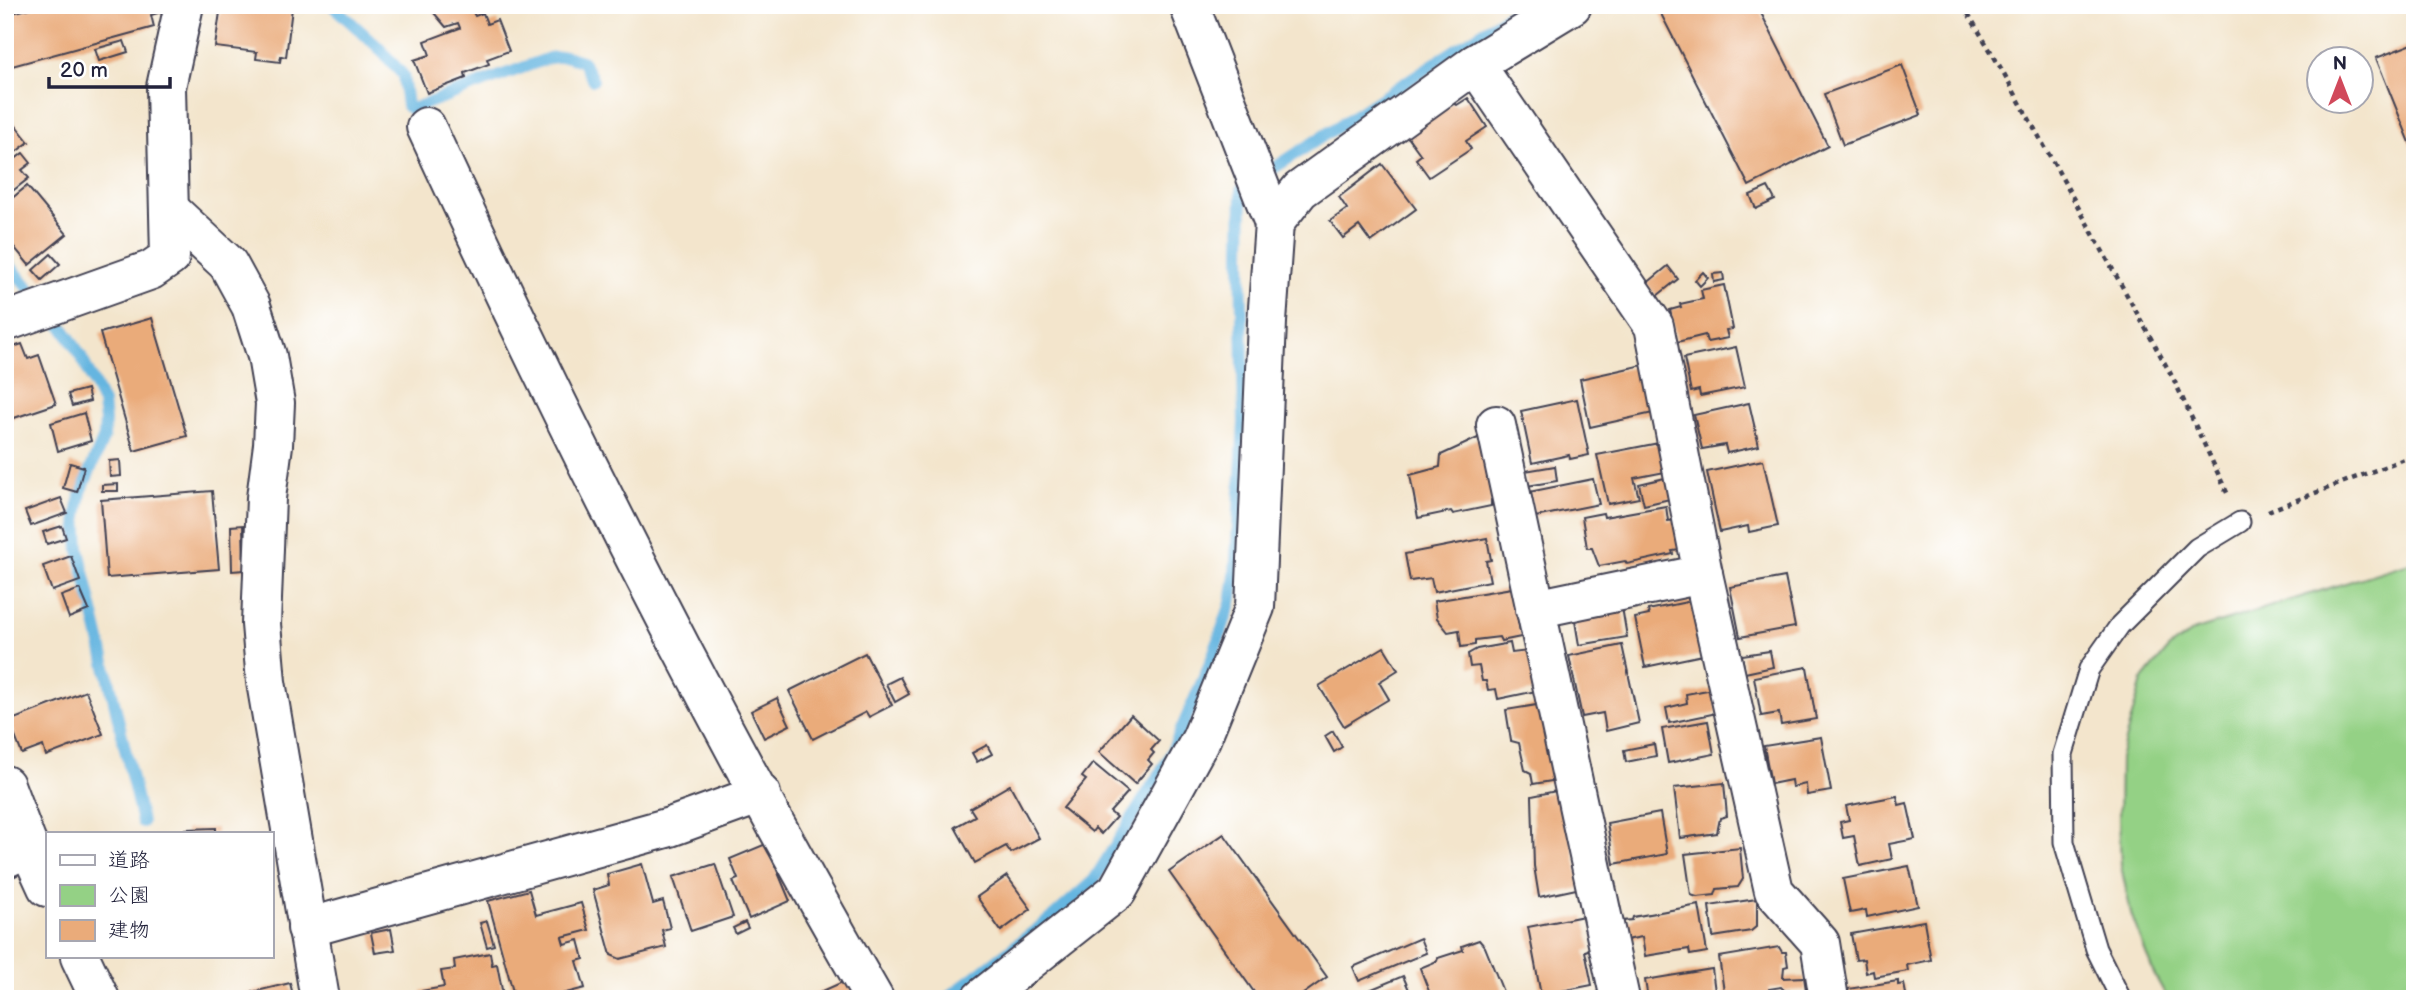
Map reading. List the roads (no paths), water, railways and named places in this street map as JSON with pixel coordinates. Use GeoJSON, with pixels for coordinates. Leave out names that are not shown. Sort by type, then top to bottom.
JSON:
{"type":"FeatureCollection","features":[{"type":"Feature","properties":{"kind":"street"},"geometry":{"type":"LineString","coordinates":[[5,322],[151,270],[170,257],[166,88],[184,5]]}},
{"type":"Feature","properties":{"kind":"street"},"geometry":{"type":"LineString","coordinates":[[981,999],[1117,891],[1202,738],[1255,607],[1266,322],[1274,223],[1189,5]]}},
{"type":"Feature","properties":{"kind":"street"},"geometry":{"type":"LineString","coordinates":[[1274,223],[1300,190],[1475,64],[1572,5]]}},
{"type":"Feature","properties":{"kind":"street"},"geometry":{"type":"LineString","coordinates":[[1475,64],[1654,326],[1703,574],[1774,891],[1820,943],[1829,999]]}},
{"type":"Feature","properties":{"kind":"street"},"geometry":{"type":"LineString","coordinates":[[426,127],[513,316],[671,630],[874,999]]}},
{"type":"Feature","properties":{"kind":"street"},"geometry":{"type":"LineString","coordinates":[[169,209],[228,264],[251,306],[267,356],[275,403],[266,498],[261,624],[266,682],[320,999]]}},
{"type":"Feature","properties":{"kind":"street"},"geometry":{"type":"LineString","coordinates":[[1496,425],[1620,999]]}},
{"type":"Feature","properties":{"kind":"street"},"geometry":{"type":"LineString","coordinates":[[1535,609],[1703,574]]}},
{"type":"Feature","properties":{"kind":"street"},"geometry":{"type":"LineString","coordinates":[[5,785],[28,871]]}},
{"type":"Feature","properties":{"kind":"street"},"geometry":{"type":"LineString","coordinates":[[307,928],[670,827],[761,794]]}},
{"type":"Feature","properties":{"kind":"street"},"geometry":{"type":"LineString","coordinates":[[80,958],[100,999]]}},
{"type":"Feature","properties":{"kind":"lane"},"geometry":{"type":"LineString","coordinates":[[2121,999],[2096,949],[2064,842],[2063,754],[2089,669],[2120,625],[2197,548],[2240,522]]}},
{"type":"Feature","properties":{"kind":"waterway"},"geometry":{"type":"LineString","coordinates":[[332,5],[378,47],[403,75],[407,106],[412,109],[549,58],[565,56],[582,61],[593,80]]}},
{"type":"Feature","properties":{"kind":"waterway"},"geometry":{"type":"LineString","coordinates":[[946,999],[1054,916],[1094,880],[1168,760],[1211,661],[1231,603],[1235,576],[1244,423],[1242,189],[1524,5]]}},
{"type":"Feature","properties":{"kind":"waterway"},"geometry":{"type":"LineString","coordinates":[[5,260],[64,329],[81,356],[103,403],[104,437],[81,492],[77,516],[79,550],[142,822]]}}]}
